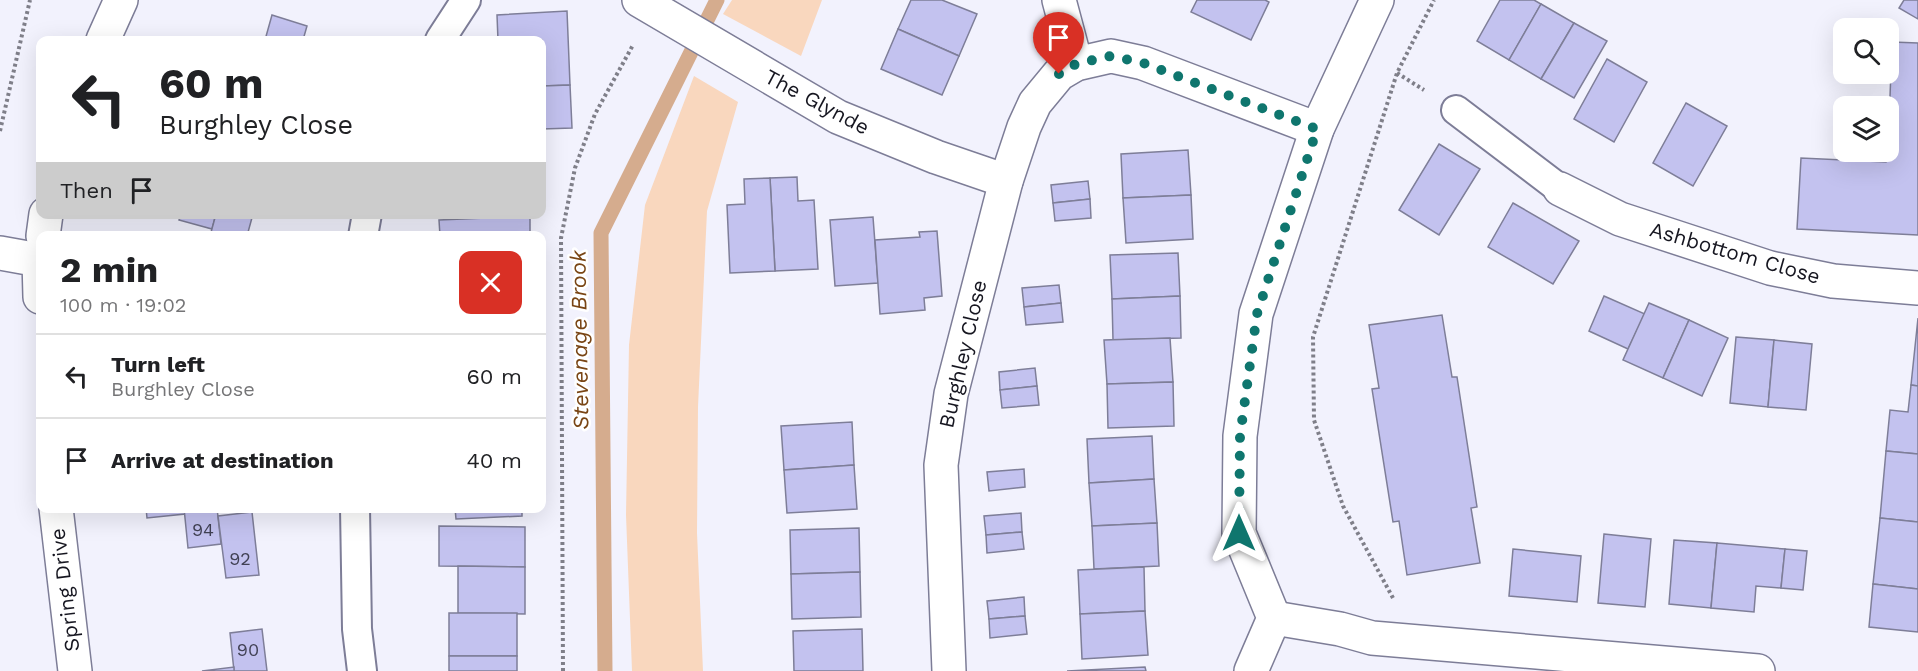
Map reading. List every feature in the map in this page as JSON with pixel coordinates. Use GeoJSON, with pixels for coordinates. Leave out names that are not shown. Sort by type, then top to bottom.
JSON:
{"type":"FeatureCollection","features":[{"type":"Feature","properties":{"kind":"street"},"geometry":{"type":"LineString","coordinates":[[105,36],[121,0]]}},
{"type":"Feature","properties":{"kind":"street"},"geometry":{"type":"LineString","coordinates":[[1059,0],[1076,64]]}},
{"type":"Feature","properties":{"kind":"street"},"geometry":{"type":"LineString","coordinates":[[1251,671],[1274,618],[1239,533],[1240,436],[1257,314],[1317,129],[1377,0]]}},
{"type":"Feature","properties":{"kind":"street","name":"The Glynde"},"geometry":{"type":"LineString","coordinates":[[652,6],[838,117],[936,157],[1006,181]]}},
{"type":"Feature","properties":{"kind":"street","name":"Burghley Close"},"geometry":{"type":"LineString","coordinates":[[949,671],[940,465],[951,394],[1006,181],[1024,127],[1035,103],[1059,74],[1076,64],[1111,56],[1143,63],[1317,129]]}},
{"type":"Feature","properties":{"kind":"street","name":"Ashbottom Close"},"geometry":{"type":"LineString","coordinates":[[1560,189],[1620,219],[1770,268],[1833,281],[1918,288]]}},
{"type":"Feature","properties":{"kind":"street"},"geometry":{"type":"LineString","coordinates":[[0,253],[36,249]]}},
{"type":"Feature","properties":{"kind":"street","name":"Spring Drive"},"geometry":{"type":"LineString","coordinates":[[57,513],[75,671]]}},
{"type":"Feature","properties":{"kind":"street"},"geometry":{"type":"LineString","coordinates":[[1274,618],[1340,629],[1372,638],[1417,641],[1607,664],[1758,671]]}},
{"type":"Feature","properties":{"kind":"lane"},"geometry":{"type":"LineString","coordinates":[[443,36],[466,0]]}},
{"type":"Feature","properties":{"kind":"lane"},"geometry":{"type":"LineString","coordinates":[[1456,110],[1560,189]]}},
{"type":"Feature","properties":{"kind":"lane"},"geometry":{"type":"LineString","coordinates":[[355,513],[357,629],[362,671]]}},
{"type":"Feature","properties":{"kind":"path"},"geometry":{"type":"LineString","coordinates":[[0,131],[30,0]]}},
{"type":"Feature","properties":{"kind":"path"},"geometry":{"type":"LineString","coordinates":[[1417,641],[1343,506],[1314,420],[1313,338],[1397,73],[1434,0]]}},
{"type":"Feature","properties":{"kind":"path"},"geometry":{"type":"LineString","coordinates":[[563,671],[561,238],[575,168],[595,114],[652,6]]}},
{"type":"Feature","properties":{"kind":"shaded area"},"geometry":{"type":"Polygon","coordinates":[[[732,0],[822,0],[801,56],[723,14],[732,0]]]}},
{"type":"Feature","properties":{"kind":"shaded area"},"geometry":{"type":"Polygon","coordinates":[[[694,76],[738,102],[707,211],[698,407],[697,533],[703,671],[632,671],[626,515],[629,345],[645,205],[694,76]]]}},
{"type":"Feature","properties":{"kind":"building"},"geometry":{"type":"Polygon","coordinates":[[[911,0],[942,0],[977,14],[959,56],[898,29],[911,0]]]}},
{"type":"Feature","properties":{"kind":"building"},"geometry":{"type":"Polygon","coordinates":[[[1197,0],[1265,0],[1269,2],[1251,40],[1191,12],[1197,0]]]}},
{"type":"Feature","properties":{"kind":"building"},"geometry":{"type":"Polygon","coordinates":[[[1500,0],[1534,0],[1541,4],[1509,60],[1477,41],[1500,0]]]}},
{"type":"Feature","properties":{"kind":"building"},"geometry":{"type":"Polygon","coordinates":[[[1904,0],[1918,0],[1918,19],[1899,8],[1904,0]]]}},
{"type":"Feature","properties":{"kind":"building"},"geometry":{"type":"Polygon","coordinates":[[[1541,4],[1574,23],[1541,79],[1509,60],[1541,4]]]}},
{"type":"Feature","properties":{"kind":"building"},"geometry":{"type":"Polygon","coordinates":[[[567,11],[570,85],[546,86],[546,36],[498,36],[497,15],[567,11]]]}},
{"type":"Feature","properties":{"kind":"building"},"geometry":{"type":"Polygon","coordinates":[[[272,15],[307,26],[304,36],[266,36],[272,15]]]}},
{"type":"Feature","properties":{"kind":"building"},"geometry":{"type":"Polygon","coordinates":[[[1574,23],[1607,41],[1574,98],[1541,79],[1574,23]]]}},
{"type":"Feature","properties":{"kind":"building"},"geometry":{"type":"Polygon","coordinates":[[[898,29],[959,56],[942,95],[881,69],[898,29]]]}},
{"type":"Feature","properties":{"kind":"building"},"geometry":{"type":"Polygon","coordinates":[[[1899,42],[1918,43],[1918,235],[1797,229],[1801,158],[1833,160],[1833,162],[1899,162],[1899,96],[1890,96],[1890,84],[1899,84],[1899,42]]]}},
{"type":"Feature","properties":{"kind":"building"},"geometry":{"type":"Polygon","coordinates":[[[1607,59],[1647,82],[1614,142],[1574,119],[1607,59]]]}},
{"type":"Feature","properties":{"kind":"building"},"geometry":{"type":"Polygon","coordinates":[[[570,85],[572,128],[546,129],[546,86],[570,85]]]}},
{"type":"Feature","properties":{"kind":"building"},"geometry":{"type":"Polygon","coordinates":[[[1686,103],[1727,126],[1693,186],[1653,163],[1686,103]]]}},
{"type":"Feature","properties":{"kind":"building"},"geometry":{"type":"Polygon","coordinates":[[[1439,144],[1480,169],[1439,235],[1399,210],[1439,144]]]}},
{"type":"Feature","properties":{"kind":"building"},"geometry":{"type":"Polygon","coordinates":[[[1188,150],[1191,195],[1123,198],[1121,154],[1188,150]]]}},
{"type":"Feature","properties":{"kind":"building"},"geometry":{"type":"Polygon","coordinates":[[[797,177],[798,201],[814,200],[818,269],[775,271],[770,178],[797,177]]]}},
{"type":"Feature","properties":{"kind":"building"},"geometry":{"type":"Polygon","coordinates":[[[770,178],[775,271],[730,273],[727,205],[745,204],[744,179],[770,178]]]}},
{"type":"Feature","properties":{"kind":"building"},"geometry":{"type":"Polygon","coordinates":[[[1088,181],[1090,199],[1053,203],[1051,185],[1088,181]]]}},
{"type":"Feature","properties":{"kind":"building"},"geometry":{"type":"Polygon","coordinates":[[[1191,195],[1193,239],[1126,243],[1123,198],[1191,195]]]}},
{"type":"Feature","properties":{"kind":"building"},"geometry":{"type":"Polygon","coordinates":[[[1090,199],[1091,218],[1055,221],[1053,203],[1090,199]]]}},
{"type":"Feature","properties":{"kind":"building"},"geometry":{"type":"Polygon","coordinates":[[[1513,203],[1579,241],[1553,284],[1488,247],[1513,203]]]}},
{"type":"Feature","properties":{"kind":"building"},"geometry":{"type":"Polygon","coordinates":[[[873,217],[878,283],[835,286],[830,220],[873,217]]]}},
{"type":"Feature","properties":{"kind":"building"},"geometry":{"type":"Polygon","coordinates":[[[179,219],[215,219],[212,229],[179,219]]]}},
{"type":"Feature","properties":{"kind":"building"},"geometry":{"type":"Polygon","coordinates":[[[215,219],[252,219],[248,231],[211,231],[215,219]]]}},
{"type":"Feature","properties":{"kind":"building"},"geometry":{"type":"Polygon","coordinates":[[[530,219],[530,231],[440,231],[439,220],[530,219]]]}},
{"type":"Feature","properties":{"kind":"building"},"geometry":{"type":"Polygon","coordinates":[[[937,231],[942,296],[924,298],[925,310],[880,314],[875,240],[920,237],[919,232],[937,231]]]}},
{"type":"Feature","properties":{"kind":"building"},"geometry":{"type":"Polygon","coordinates":[[[1178,253],[1180,296],[1112,299],[1110,255],[1178,253]]]}},
{"type":"Feature","properties":{"kind":"building"},"geometry":{"type":"Polygon","coordinates":[[[1059,285],[1061,303],[1024,307],[1022,288],[1059,285]]]}},
{"type":"Feature","properties":{"kind":"building"},"geometry":{"type":"Polygon","coordinates":[[[1180,296],[1181,338],[1113,340],[1112,299],[1180,296]]]}},
{"type":"Feature","properties":{"kind":"building"},"geometry":{"type":"Polygon","coordinates":[[[1604,296],[1645,314],[1628,349],[1589,331],[1604,296]]]}},
{"type":"Feature","properties":{"kind":"building"},"geometry":{"type":"Polygon","coordinates":[[[1061,303],[1063,322],[1026,325],[1024,307],[1061,303]]]}},
{"type":"Feature","properties":{"kind":"building"},"geometry":{"type":"Polygon","coordinates":[[[1649,303],[1689,320],[1663,378],[1623,360],[1649,303]]]}},
{"type":"Feature","properties":{"kind":"building"},"geometry":{"type":"Polygon","coordinates":[[[1442,315],[1452,377],[1457,377],[1477,507],[1471,508],[1480,563],[1407,575],[1399,521],[1393,522],[1372,389],[1379,388],[1369,325],[1442,315]]]}},
{"type":"Feature","properties":{"kind":"building"},"geometry":{"type":"Polygon","coordinates":[[[1918,318],[1918,386],[1911,385],[1918,318]]]}},
{"type":"Feature","properties":{"kind":"building"},"geometry":{"type":"Polygon","coordinates":[[[1689,320],[1728,338],[1702,396],[1663,378],[1689,320]]]}},
{"type":"Feature","properties":{"kind":"building"},"geometry":{"type":"Polygon","coordinates":[[[1736,337],[1774,340],[1768,407],[1730,403],[1736,337]]]}},
{"type":"Feature","properties":{"kind":"building"},"geometry":{"type":"Polygon","coordinates":[[[1170,338],[1173,382],[1107,384],[1104,340],[1170,338]]]}},
{"type":"Feature","properties":{"kind":"building"},"geometry":{"type":"Polygon","coordinates":[[[1774,340],[1812,344],[1806,410],[1768,407],[1774,340]]]}},
{"type":"Feature","properties":{"kind":"building"},"geometry":{"type":"Polygon","coordinates":[[[1035,368],[1037,386],[1000,390],[999,372],[1035,368]]]}},
{"type":"Feature","properties":{"kind":"building"},"geometry":{"type":"Polygon","coordinates":[[[1173,382],[1174,426],[1108,428],[1107,384],[1173,382]]]}},
{"type":"Feature","properties":{"kind":"building"},"geometry":{"type":"Polygon","coordinates":[[[1911,385],[1918,386],[1918,454],[1886,451],[1890,410],[1908,412],[1911,385]]]}},
{"type":"Feature","properties":{"kind":"building"},"geometry":{"type":"Polygon","coordinates":[[[1037,386],[1039,405],[1002,408],[1000,390],[1037,386]]]}},
{"type":"Feature","properties":{"kind":"building"},"geometry":{"type":"Polygon","coordinates":[[[852,422],[854,465],[784,470],[781,426],[852,422]]]}},
{"type":"Feature","properties":{"kind":"building"},"geometry":{"type":"Polygon","coordinates":[[[1152,436],[1154,479],[1089,483],[1087,439],[1152,436]]]}},
{"type":"Feature","properties":{"kind":"building"},"geometry":{"type":"Polygon","coordinates":[[[1886,451],[1918,454],[1918,522],[1880,518],[1886,451]]]}},
{"type":"Feature","properties":{"kind":"building"},"geometry":{"type":"Polygon","coordinates":[[[854,465],[857,509],[787,513],[784,470],[854,465]]]}},
{"type":"Feature","properties":{"kind":"building"},"geometry":{"type":"Polygon","coordinates":[[[1024,469],[1025,487],[989,491],[987,472],[1024,469]]]}},
{"type":"Feature","properties":{"kind":"building"},"geometry":{"type":"Polygon","coordinates":[[[1154,479],[1157,523],[1092,526],[1089,483],[1154,479]]]}},
{"type":"Feature","properties":{"kind":"building"},"geometry":{"type":"Polygon","coordinates":[[[146,513],[185,514],[147,518],[146,513]]]}},
{"type":"Feature","properties":{"kind":"building"},"geometry":{"type":"Polygon","coordinates":[[[184,513],[218,513],[221,544],[188,548],[184,513]]]}},
{"type":"Feature","properties":{"kind":"building"},"geometry":{"type":"Polygon","coordinates":[[[252,513],[259,575],[226,578],[218,516],[252,513]]]}},
{"type":"Feature","properties":{"kind":"building"},"geometry":{"type":"Polygon","coordinates":[[[455,513],[522,513],[522,516],[456,519],[455,513]]]}},
{"type":"Feature","properties":{"kind":"building"},"geometry":{"type":"Polygon","coordinates":[[[1021,513],[1022,532],[986,535],[984,516],[1021,513]]]}},
{"type":"Feature","properties":{"kind":"building"},"geometry":{"type":"Polygon","coordinates":[[[1880,518],[1918,522],[1918,589],[1873,584],[1880,518]]]}},
{"type":"Feature","properties":{"kind":"building"},"geometry":{"type":"Polygon","coordinates":[[[1157,523],[1159,566],[1094,569],[1092,526],[1157,523]]]}},
{"type":"Feature","properties":{"kind":"building"},"geometry":{"type":"Polygon","coordinates":[[[439,526],[525,527],[525,567],[439,566],[439,526]]]}},
{"type":"Feature","properties":{"kind":"building"},"geometry":{"type":"Polygon","coordinates":[[[859,528],[860,572],[791,574],[790,530],[859,528]]]}},
{"type":"Feature","properties":{"kind":"building"},"geometry":{"type":"Polygon","coordinates":[[[1022,532],[1024,549],[987,553],[986,535],[1022,532]]]}},
{"type":"Feature","properties":{"kind":"building"},"geometry":{"type":"Polygon","coordinates":[[[1604,534],[1651,539],[1645,607],[1598,603],[1604,534]]]}},
{"type":"Feature","properties":{"kind":"building"},"geometry":{"type":"Polygon","coordinates":[[[1674,540],[1717,543],[1711,608],[1669,604],[1674,540]]]}},
{"type":"Feature","properties":{"kind":"building"},"geometry":{"type":"Polygon","coordinates":[[[1717,543],[1785,549],[1781,588],[1756,586],[1754,612],[1711,608],[1717,543]]]}},
{"type":"Feature","properties":{"kind":"building"},"geometry":{"type":"Polygon","coordinates":[[[1513,549],[1581,556],[1577,602],[1509,596],[1513,549]]]}},
{"type":"Feature","properties":{"kind":"building"},"geometry":{"type":"Polygon","coordinates":[[[1785,549],[1807,551],[1803,590],[1781,588],[1785,549]]]}},
{"type":"Feature","properties":{"kind":"building"},"geometry":{"type":"Polygon","coordinates":[[[458,566],[525,567],[525,614],[458,613],[458,566]]]}},
{"type":"Feature","properties":{"kind":"building"},"geometry":{"type":"Polygon","coordinates":[[[1144,567],[1145,611],[1080,614],[1078,570],[1144,567]]]}},
{"type":"Feature","properties":{"kind":"building"},"geometry":{"type":"Polygon","coordinates":[[[860,572],[861,617],[792,619],[791,574],[860,572]]]}},
{"type":"Feature","properties":{"kind":"building"},"geometry":{"type":"Polygon","coordinates":[[[1873,584],[1918,589],[1918,632],[1869,627],[1873,584]]]}},
{"type":"Feature","properties":{"kind":"building"},"geometry":{"type":"Polygon","coordinates":[[[1024,597],[1025,616],[989,619],[987,601],[1024,597]]]}},
{"type":"Feature","properties":{"kind":"building"},"geometry":{"type":"Polygon","coordinates":[[[1145,611],[1148,655],[1082,659],[1080,614],[1145,611]]]}},
{"type":"Feature","properties":{"kind":"building"},"geometry":{"type":"Polygon","coordinates":[[[449,613],[517,613],[517,656],[449,656],[449,613]]]}},
{"type":"Feature","properties":{"kind":"building"},"geometry":{"type":"Polygon","coordinates":[[[1025,616],[1027,634],[990,638],[989,619],[1025,616]]]}},
{"type":"Feature","properties":{"kind":"building"},"geometry":{"type":"Polygon","coordinates":[[[262,629],[267,671],[234,671],[230,633],[262,629]]]}},
{"type":"Feature","properties":{"kind":"building"},"geometry":{"type":"Polygon","coordinates":[[[862,629],[863,671],[794,671],[793,631],[862,629]]]}},
{"type":"Feature","properties":{"kind":"building"},"geometry":{"type":"Polygon","coordinates":[[[449,656],[517,656],[517,671],[449,671],[449,656]]]}},
{"type":"Feature","properties":{"kind":"building"},"geometry":{"type":"Polygon","coordinates":[[[234,667],[234,671],[202,671],[234,667]]]}},
{"type":"Feature","properties":{"kind":"building"},"geometry":{"type":"Polygon","coordinates":[[[1145,667],[1146,671],[1067,671],[1145,667]]]}},
{"type":"Feature","properties":{"kind":"waterway","name":"Stevenage Brook"},"geometry":{"type":"LineString","coordinates":[[605,671],[601,233],[717,0]]}},
{"type":"Feature","properties":{"kind":"route"},"geometry":{"type":"LineString","coordinates":[[1059,74],[1076,64],[1111,56],[1143,63],[1184,77],[1317,129],[1257,314],[1240,436],[1239,533]]}}]}
